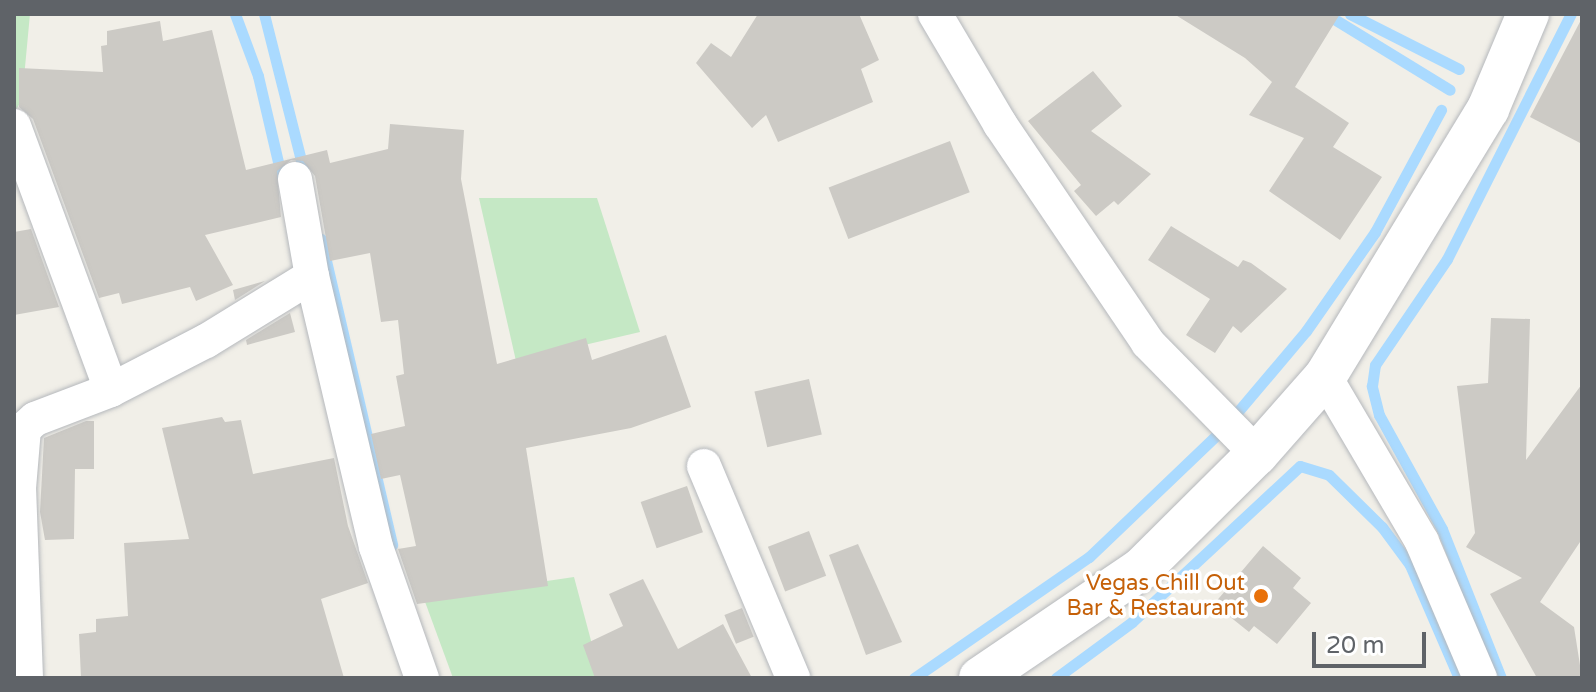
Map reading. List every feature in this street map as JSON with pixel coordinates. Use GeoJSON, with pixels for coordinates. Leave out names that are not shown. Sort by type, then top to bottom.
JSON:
{"type":"FeatureCollection","features":[{"type":"Feature","properties":{"kind":"street"},"geometry":{"type":"LineString","coordinates":[[935,14],[1000,124],[1148,343],[1257,454]]}},
{"type":"Feature","properties":{"kind":"street"},"geometry":{"type":"LineString","coordinates":[[980,678],[1141,569],[1257,454],[1325,377],[1488,109],[1528,14]]}},
{"type":"Feature","properties":{"kind":"street"},"geometry":{"type":"LineString","coordinates":[[14,126],[111,390]]}},
{"type":"Feature","properties":{"kind":"street"},"geometry":{"type":"LineString","coordinates":[[295,179],[312,276],[376,547],[422,678]]}},
{"type":"Feature","properties":{"kind":"street"},"geometry":{"type":"LineString","coordinates":[[26,678],[19,488],[24,429],[35,419],[111,390],[227,329],[312,276]]}},
{"type":"Feature","properties":{"kind":"street"},"geometry":{"type":"LineString","coordinates":[[1325,377],[1422,542],[1480,678]]}},
{"type":"Feature","properties":{"kind":"street"},"geometry":{"type":"LineString","coordinates":[[704,466],[793,678]]}},
{"type":"Feature","properties":{"kind":"green space"},"geometry":{"type":"Polygon","coordinates":[[[14,14],[30,14],[22,99],[14,114],[14,14]]]}},
{"type":"Feature","properties":{"kind":"green space"},"geometry":{"type":"Polygon","coordinates":[[[479,198],[597,198],[640,332],[516,361],[479,198]]]}},
{"type":"Feature","properties":{"kind":"green space"},"geometry":{"type":"Polygon","coordinates":[[[574,577],[601,678],[453,678],[424,599],[574,577]]]}},
{"type":"Feature","properties":{"kind":"building"},"geometry":{"type":"Polygon","coordinates":[[[758,14],[859,14],[879,60],[861,69],[873,102],[778,142],[766,115],[752,128],[696,63],[711,43],[731,57],[758,14]]]}},
{"type":"Feature","properties":{"kind":"building"},"geometry":{"type":"Polygon","coordinates":[[[1174,14],[1340,14],[1295,87],[1349,123],[1333,147],[1382,177],[1340,240],[1269,191],[1304,138],[1249,115],[1272,82],[1245,58],[1174,14]]]}},
{"type":"Feature","properties":{"kind":"building"},"geometry":{"type":"Polygon","coordinates":[[[1582,18],[1582,144],[1530,117],[1582,18]]]}},
{"type":"Feature","properties":{"kind":"building"},"geometry":{"type":"Polygon","coordinates":[[[160,21],[163,41],[212,30],[246,170],[327,150],[330,163],[388,149],[390,124],[464,130],[461,179],[497,364],[586,338],[592,360],[666,335],[691,407],[631,428],[526,448],[548,586],[417,604],[398,549],[416,546],[400,475],[381,479],[371,434],[405,426],[396,376],[404,374],[398,320],[381,322],[370,253],[330,261],[315,176],[303,161],[291,160],[277,171],[281,217],[205,235],[233,285],[196,301],[190,287],[122,304],[119,293],[99,298],[33,119],[19,107],[19,68],[103,72],[101,46],[107,45],[107,31],[160,21]]]}},
{"type":"Feature","properties":{"kind":"building"},"geometry":{"type":"Polygon","coordinates":[[[1093,71],[1122,106],[1091,131],[1151,174],[1118,205],[1114,201],[1096,216],[1074,191],[1081,185],[1028,121],[1093,71]]]}},
{"type":"Feature","properties":{"kind":"building"},"geometry":{"type":"Polygon","coordinates":[[[950,141],[970,192],[848,239],[829,188],[950,141]]]}},
{"type":"Feature","properties":{"kind":"building"},"geometry":{"type":"Polygon","coordinates":[[[1171,226],[1238,267],[1243,260],[1251,263],[1287,289],[1241,333],[1233,326],[1215,353],[1186,335],[1210,299],[1148,260],[1171,226]]]}},
{"type":"Feature","properties":{"kind":"building"},"geometry":{"type":"Polygon","coordinates":[[[31,229],[59,307],[14,315],[14,232],[31,229]]]}},
{"type":"Feature","properties":{"kind":"building"},"geometry":{"type":"Polygon","coordinates":[[[265,281],[235,300],[233,290],[265,281]]]}},
{"type":"Feature","properties":{"kind":"building"},"geometry":{"type":"Polygon","coordinates":[[[290,313],[295,332],[247,345],[246,340],[290,313]]]}},
{"type":"Feature","properties":{"kind":"building"},"geometry":{"type":"Polygon","coordinates":[[[1491,318],[1530,319],[1526,460],[1582,384],[1582,539],[1540,602],[1574,627],[1582,678],[1537,678],[1490,594],[1522,578],[1466,547],[1475,533],[1457,386],[1488,383],[1491,318]]]}},
{"type":"Feature","properties":{"kind":"building"},"geometry":{"type":"Polygon","coordinates":[[[809,379],[822,435],[767,447],[754,392],[809,379]]]}},
{"type":"Feature","properties":{"kind":"building"},"geometry":{"type":"Polygon","coordinates":[[[222,417],[225,422],[241,420],[253,474],[334,458],[348,526],[368,583],[321,599],[344,678],[81,678],[79,634],[96,632],[96,619],[128,616],[124,543],[189,539],[162,428],[222,417]]]}},
{"type":"Feature","properties":{"kind":"building"},"geometry":{"type":"Polygon","coordinates":[[[86,421],[94,421],[94,469],[75,469],[74,539],[45,540],[40,512],[44,438],[86,421]]]}},
{"type":"Feature","properties":{"kind":"building"},"geometry":{"type":"Polygon","coordinates":[[[687,486],[703,532],[657,548],[641,502],[687,486]]]}},
{"type":"Feature","properties":{"kind":"building"},"geometry":{"type":"Polygon","coordinates":[[[809,531],[826,576],[785,592],[768,547],[809,531]]]}},
{"type":"Feature","properties":{"kind":"building"},"geometry":{"type":"Polygon","coordinates":[[[858,544],[902,642],[866,655],[829,555],[858,544]]]}},
{"type":"Feature","properties":{"kind":"building"},"geometry":{"type":"Polygon","coordinates":[[[1263,546],[1301,578],[1293,588],[1311,603],[1277,644],[1254,626],[1249,632],[1214,604],[1263,546]]]}},
{"type":"Feature","properties":{"kind":"building"},"geometry":{"type":"Polygon","coordinates":[[[643,579],[678,649],[723,624],[752,678],[595,678],[583,645],[623,626],[609,594],[643,579]]]}},
{"type":"Feature","properties":{"kind":"building"},"geometry":{"type":"Polygon","coordinates":[[[742,608],[754,637],[736,644],[724,615],[742,608]]]}},
{"type":"Feature","properties":{"kind":"waterway"},"geometry":{"type":"LineString","coordinates":[[235,14],[258,76],[281,175]]}},
{"type":"Feature","properties":{"kind":"waterway"},"geometry":{"type":"LineString","coordinates":[[264,14],[303,168]]}},
{"type":"Feature","properties":{"kind":"waterway"},"geometry":{"type":"LineString","coordinates":[[1326,14],[1450,90]]}},
{"type":"Feature","properties":{"kind":"waterway"},"geometry":{"type":"LineString","coordinates":[[1350,14],[1459,69]]}},
{"type":"Feature","properties":{"kind":"waterway"},"geometry":{"type":"LineString","coordinates":[[1501,678],[1442,529],[1379,415],[1372,386],[1375,365],[1447,259],[1571,14]]}},
{"type":"Feature","properties":{"kind":"waterway"},"geometry":{"type":"LineString","coordinates":[[914,678],[1089,557],[1224,428],[1306,331],[1375,232],[1441,110]]}},
{"type":"Feature","properties":{"kind":"waterway"},"geometry":{"type":"LineString","coordinates":[[321,239],[392,545]]}},
{"type":"Feature","properties":{"kind":"waterway"},"geometry":{"type":"LineString","coordinates":[[1056,678],[1132,622],[1300,466],[1329,475],[1382,527],[1410,565],[1459,678]]}},
{"type":"Feature","properties":{"kind":"place","name":"Vegas Chill Out Bar & Restaurant"},"geometry":{"type":"Point","coordinates":[1261,596]}}]}
